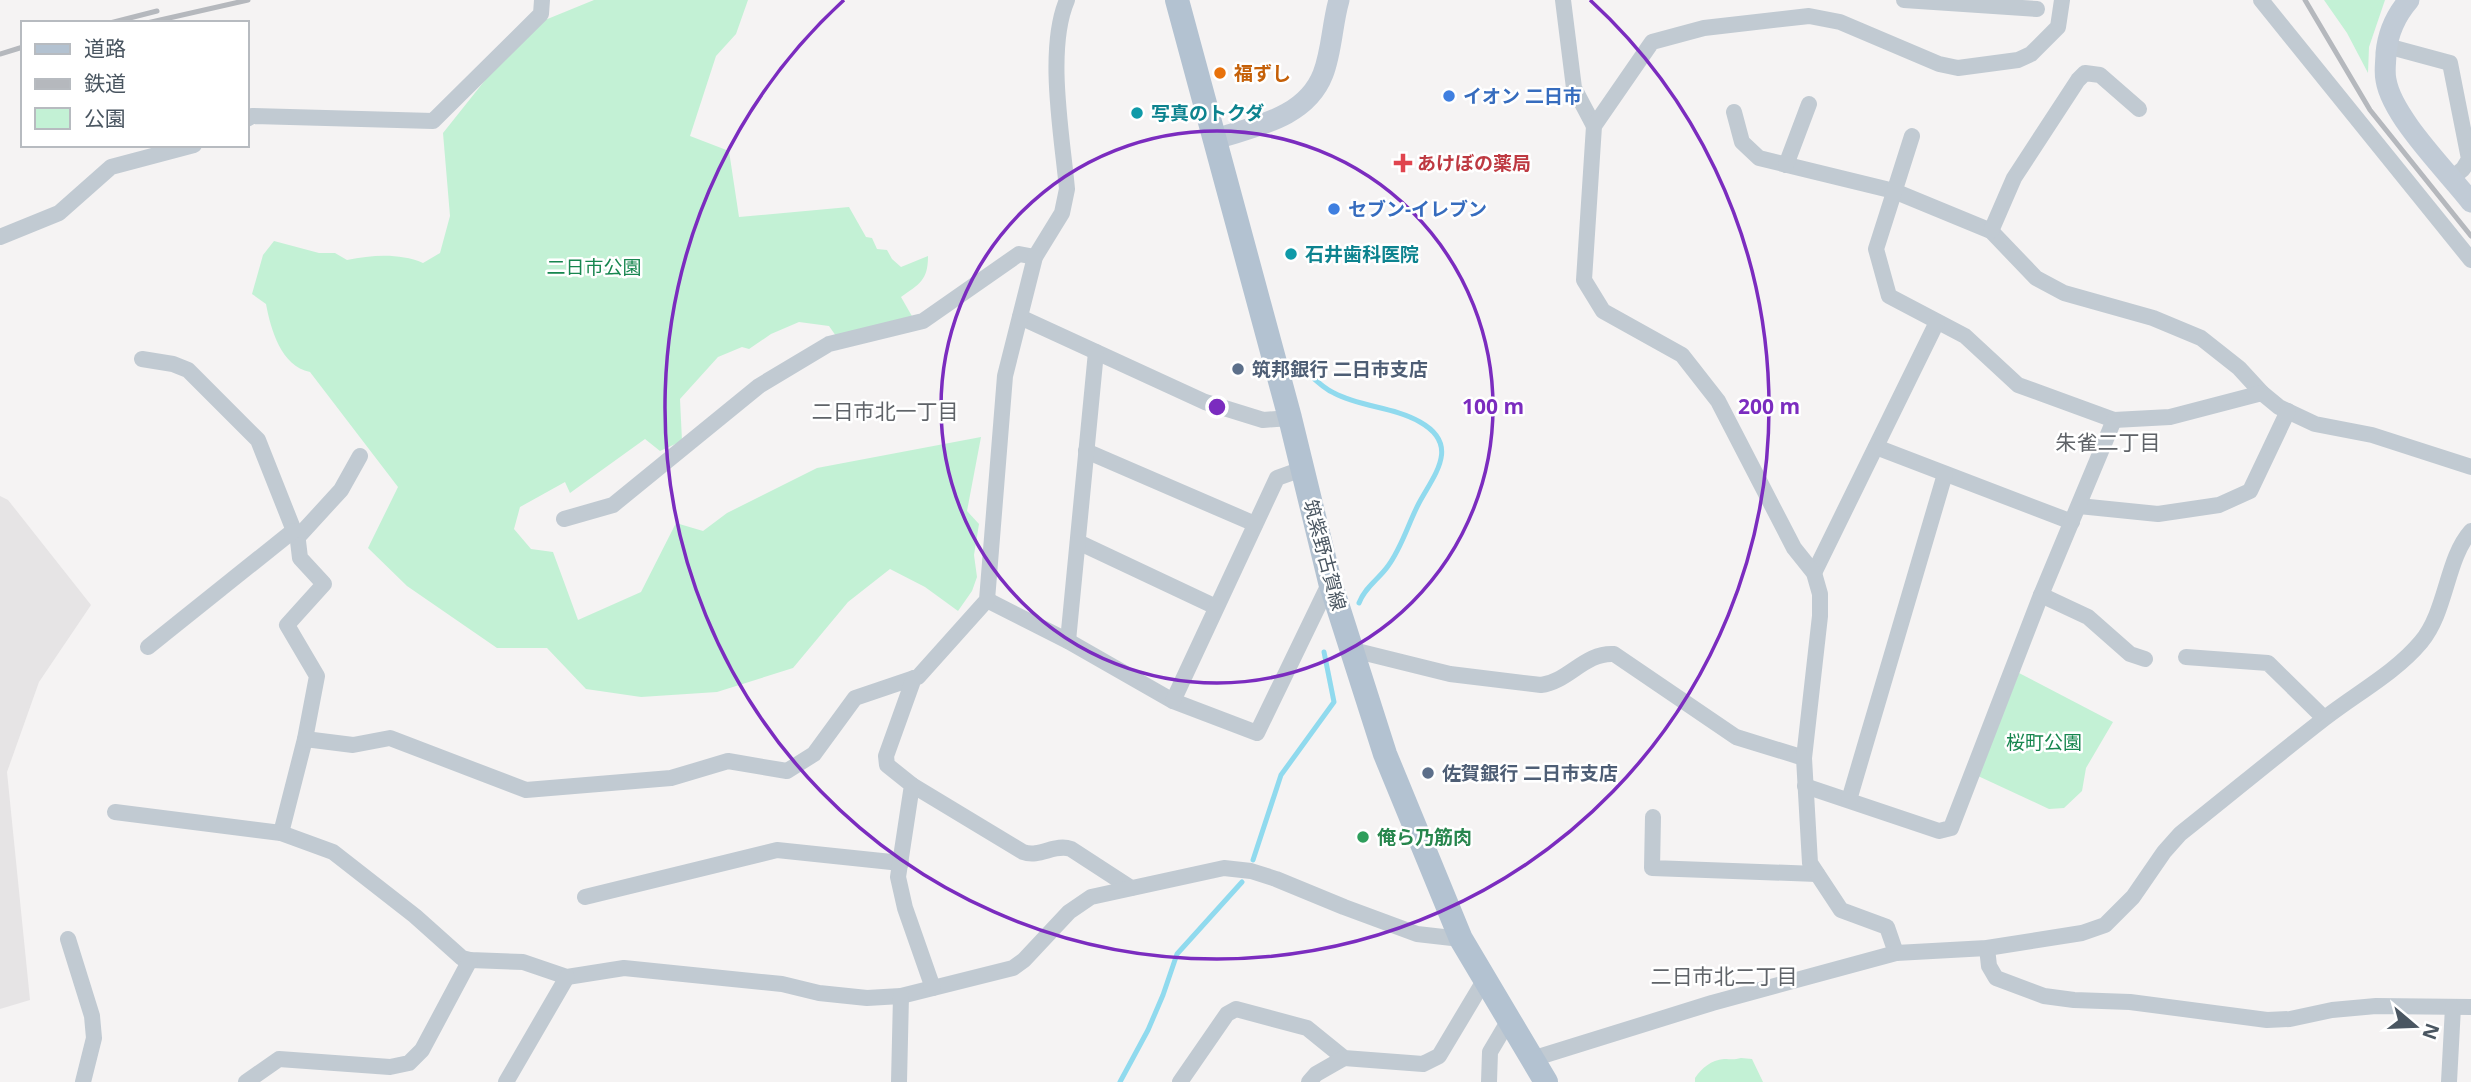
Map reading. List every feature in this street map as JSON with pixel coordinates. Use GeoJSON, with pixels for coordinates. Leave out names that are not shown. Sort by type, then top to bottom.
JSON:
{"type":"FeatureCollection","features":[{"type":"Feature","properties":{"kind":"main road","name":"筑紫野古賀線"},"geometry":{"type":"LineString","coordinates":[[1177,0],[1290,418],[1330,582],[1385,754],[1461,939],[1546,1082]]}},
{"type":"Feature","properties":{"kind":"street"},"geometry":{"type":"LineString","coordinates":[[248,118],[252,116],[433,121],[541,15],[542,0]]}},
{"type":"Feature","properties":{"kind":"street"},"geometry":{"type":"LineString","coordinates":[[1068,0],[1061,14],[1055,53],[1067,189],[1056,226],[1035,257],[1005,376],[1003,420],[993,496],[987,600],[914,678],[886,755],[887,765],[912,785],[1023,852],[1032,855],[1063,846],[1131,888]]}},
{"type":"Feature","properties":{"kind":"street"},"geometry":{"type":"LineString","coordinates":[[1216,139],[1290,113],[1314,90],[1326,62],[1339,0]]}},
{"type":"Feature","properties":{"kind":"street"},"geometry":{"type":"LineString","coordinates":[[1563,0],[1574,88],[1594,125]]}},
{"type":"Feature","properties":{"kind":"street"},"geometry":{"type":"LineString","coordinates":[[1904,0],[2037,9]]}},
{"type":"Feature","properties":{"kind":"street"},"geometry":{"type":"LineString","coordinates":[[1896,953],[1887,928],[1841,910],[1810,863],[1804,758],[1820,616],[1820,594],[1814,573],[1794,548],[1729,419],[1711,392],[1682,355],[1603,311],[1584,279],[1594,125],[1652,42],[1704,29],[1809,16],[1840,22],[1939,64],[1958,68],[2018,60],[2031,54],[2045,43],[2058,27],[2062,0]]}},
{"type":"Feature","properties":{"kind":"street"},"geometry":{"type":"LineString","coordinates":[[2261,0],[2471,260]]}},
{"type":"Feature","properties":{"kind":"street"},"geometry":{"type":"LineString","coordinates":[[2409,0],[2393,24],[2387,46],[2385,79],[2401,116],[2471,202]]}},
{"type":"Feature","properties":{"kind":"street"},"geometry":{"type":"LineString","coordinates":[[2387,46],[2450,62],[2469,159],[2463,169],[2452,178]]}},
{"type":"Feature","properties":{"kind":"street"},"geometry":{"type":"LineString","coordinates":[[1991,232],[2014,178],[2085,73],[2100,75],[2140,109]]}},
{"type":"Feature","properties":{"kind":"street"},"geometry":{"type":"LineString","coordinates":[[1786,165],[1809,104]]}},
{"type":"Feature","properties":{"kind":"street"},"geometry":{"type":"LineString","coordinates":[[1734,112],[1738,134],[1747,148],[1759,158],[1894,191],[1991,232],[2036,278],[2064,293],[2153,317],[2200,338],[2239,369],[2262,393],[2288,411],[2315,424],[2372,435],[2471,467]]}},
{"type":"Feature","properties":{"kind":"street"},"geometry":{"type":"LineString","coordinates":[[1912,136],[1876,249],[1889,296],[1965,336],[2018,385],[2114,420],[2170,417],[2262,393]]}},
{"type":"Feature","properties":{"kind":"street"},"geometry":{"type":"LineString","coordinates":[[0,237],[59,213],[111,167],[186,147]]}},
{"type":"Feature","properties":{"kind":"street"},"geometry":{"type":"LineString","coordinates":[[564,519],[613,505],[759,386],[830,344],[923,321],[1019,254],[1035,257]]}},
{"type":"Feature","properties":{"kind":"street"},"geometry":{"type":"LineString","coordinates":[[1020,317],[1205,402],[1263,419],[1290,418]]}},
{"type":"Feature","properties":{"kind":"street"},"geometry":{"type":"LineString","coordinates":[[1814,573],[1937,322]]}},
{"type":"Feature","properties":{"kind":"street"},"geometry":{"type":"LineString","coordinates":[[1068,641],[1096,352]]}},
{"type":"Feature","properties":{"kind":"street"},"geometry":{"type":"LineString","coordinates":[[142,359],[173,363],[188,370],[258,440],[295,534],[300,558],[324,584],[287,625],[317,676],[305,739],[281,833]]}},
{"type":"Feature","properties":{"kind":"street"},"geometry":{"type":"LineString","coordinates":[[2079,506],[2158,514],[2219,505],[2250,491],[2288,411]]}},
{"type":"Feature","properties":{"kind":"street"},"geometry":{"type":"LineString","coordinates":[[1805,786],[1939,831],[1951,828],[2040,595],[2114,420]]}},
{"type":"Feature","properties":{"kind":"street"},"geometry":{"type":"LineString","coordinates":[[1876,447],[2072,522]]}},
{"type":"Feature","properties":{"kind":"street"},"geometry":{"type":"LineString","coordinates":[[1087,451],[1255,524]]}},
{"type":"Feature","properties":{"kind":"street"},"geometry":{"type":"LineString","coordinates":[[148,647],[295,534],[341,490],[360,456]]}},
{"type":"Feature","properties":{"kind":"street"},"geometry":{"type":"LineString","coordinates":[[1173,701],[1277,478],[1302,469]]}},
{"type":"Feature","properties":{"kind":"street"},"geometry":{"type":"LineString","coordinates":[[1849,800],[1945,474]]}},
{"type":"Feature","properties":{"kind":"street"},"geometry":{"type":"LineString","coordinates":[[1532,1059],[1712,1003],[1896,953],[1987,948],[2082,933],[2105,925],[2133,897],[2180,834],[2324,718],[2390,671],[2421,641],[2437,614],[2462,545],[2471,531]]}},
{"type":"Feature","properties":{"kind":"street"},"geometry":{"type":"LineString","coordinates":[[1078,542],[1216,607]]}},
{"type":"Feature","properties":{"kind":"street"},"geometry":{"type":"LineString","coordinates":[[987,600],[1068,641],[1173,701],[1257,733],[1330,582]]}},
{"type":"Feature","properties":{"kind":"street"},"geometry":{"type":"LineString","coordinates":[[2040,595],[2088,617],[2130,654],[2145,659]]}},
{"type":"Feature","properties":{"kind":"street"},"geometry":{"type":"LineString","coordinates":[[1353,650],[1450,674],[1541,685],[1555,681],[1601,653],[1614,654],[1736,737],[1804,758]]}},
{"type":"Feature","properties":{"kind":"street"},"geometry":{"type":"LineString","coordinates":[[2186,657],[2249,659],[2268,663],[2324,718]]}},
{"type":"Feature","properties":{"kind":"street"},"geometry":{"type":"LineString","coordinates":[[305,739],[353,745],[390,738],[526,790],[671,778],[728,761],[787,771],[814,754],[855,698],[914,678]]}},
{"type":"Feature","properties":{"kind":"street"},"geometry":{"type":"LineString","coordinates":[[912,785],[898,877],[901,897],[933,988]]}},
{"type":"Feature","properties":{"kind":"street"},"geometry":{"type":"LineString","coordinates":[[115,812],[281,833],[332,852],[415,916],[455,953],[470,960],[523,962],[567,977],[624,968],[782,984],[819,993],[867,998],[901,996],[1013,968],[1081,902],[1091,897],[1224,868],[1251,871],[1276,878],[1344,908],[1418,934],[1461,939]]}},
{"type":"Feature","properties":{"kind":"street"},"geometry":{"type":"LineString","coordinates":[[1653,817],[1652,868],[1816,874]]}},
{"type":"Feature","properties":{"kind":"street"},"geometry":{"type":"LineString","coordinates":[[585,897],[777,850],[901,863]]}},
{"type":"Feature","properties":{"kind":"street"},"geometry":{"type":"LineString","coordinates":[[68,939],[92,1016],[94,1038],[83,1082]]}},
{"type":"Feature","properties":{"kind":"street"},"geometry":{"type":"LineString","coordinates":[[1987,948],[1989,966],[1996,978],[2044,996],[2074,1000],[2130,1002],[2267,1020],[2376,1006],[2471,1007]]}},
{"type":"Feature","properties":{"kind":"street"},"geometry":{"type":"LineString","coordinates":[[246,1082],[279,1059],[390,1066],[409,1063],[422,1050],[470,960]]}},
{"type":"Feature","properties":{"kind":"street"},"geometry":{"type":"LineString","coordinates":[[506,1082],[567,977]]}},
{"type":"Feature","properties":{"kind":"street"},"geometry":{"type":"LineString","coordinates":[[1180,1082],[1227,1014],[1236,1009],[1307,1028],[1345,1058],[1415,1065],[1431,1062],[1439,1056],[1485,979]]}},
{"type":"Feature","properties":{"kind":"street"},"geometry":{"type":"LineString","coordinates":[[899,1082],[901,996]]}},
{"type":"Feature","properties":{"kind":"street"},"geometry":{"type":"LineString","coordinates":[[2449,1082],[2453,1007]]}},
{"type":"Feature","properties":{"kind":"street"},"geometry":{"type":"LineString","coordinates":[[1489,1082],[1490,1052],[1509,1020]]}},
{"type":"Feature","properties":{"kind":"street"},"geometry":{"type":"LineString","coordinates":[[1309,1082],[1316,1074],[1345,1058]]}},
{"type":"Feature","properties":{"kind":"shaded area"},"geometry":{"type":"Polygon","coordinates":[[[0,496],[8,500],[91,605],[39,682],[7,772],[30,1000],[0,1009],[0,496]]]}},
{"type":"Feature","properties":{"kind":"green space","name":"二日市公園"},"geometry":{"type":"Polygon","coordinates":[[[594,0],[748,0],[736,34],[716,56],[690,136],[729,151],[739,217],[849,207],[866,237],[872,238],[877,249],[887,250],[901,267],[928,256],[928,264],[921,281],[901,297],[913,318],[836,336],[829,326],[799,322],[771,334],[749,349],[742,347],[718,357],[680,399],[682,441],[660,451],[645,439],[570,493],[565,482],[520,507],[514,529],[531,549],[553,552],[578,620],[641,592],[676,523],[703,531],[727,513],[817,468],[981,437],[967,511],[979,524],[974,555],[977,577],[972,591],[958,611],[925,587],[890,569],[848,602],[793,668],[717,692],[641,697],[586,689],[547,648],[497,648],[407,586],[368,548],[398,487],[310,372],[292,362],[279,346],[266,304],[252,294],[263,255],[274,241],[319,253],[335,253],[347,260],[386,256],[423,263],[440,253],[450,216],[443,133],[486,79],[545,20],[594,0]]]}},
{"type":"Feature","properties":{"kind":"green space"},"geometry":{"type":"Polygon","coordinates":[[[2324,0],[2385,0],[2369,47],[2368,73],[2347,33],[2324,0]]]}},
{"type":"Feature","properties":{"kind":"green space","name":"桜町公園"},"geometry":{"type":"Polygon","coordinates":[[[2019,673],[2113,722],[2086,768],[2082,791],[2064,808],[2049,809],[1978,776],[2019,673]]]}},
{"type":"Feature","properties":{"kind":"green space"},"geometry":{"type":"Polygon","coordinates":[[[1752,1059],[1763,1082],[1695,1082],[1698,1074],[1711,1063],[1752,1059]]]}},
{"type":"Feature","properties":{"kind":"waterway"},"geometry":{"type":"LineString","coordinates":[[1297,363],[1319,383],[1344,398],[1420,422],[1432,431],[1442,450],[1437,471],[1393,559],[1359,603]]}},
{"type":"Feature","properties":{"kind":"waterway"},"geometry":{"type":"LineString","coordinates":[[1253,860],[1281,775],[1334,702],[1324,652]]}},
{"type":"Feature","properties":{"kind":"waterway"},"geometry":{"type":"LineString","coordinates":[[1120,1082],[1148,1030],[1177,954],[1242,882]]}},
{"type":"Feature","properties":{"kind":"railway"},"geometry":{"type":"LineString","coordinates":[[156,21],[248,0]]}},
{"type":"Feature","properties":{"kind":"railway"},"geometry":{"type":"LineString","coordinates":[[2305,0],[2370,110],[2471,236]]}},
{"type":"Feature","properties":{"kind":"railway"},"geometry":{"type":"LineString","coordinates":[[118,21],[157,11]]}},
{"type":"Feature","properties":{"kind":"railway"},"geometry":{"type":"LineString","coordinates":[[0,54],[21,48]]}},
{"type":"Feature","properties":{"kind":"place","name":"福ずし"},"geometry":{"type":"Point","coordinates":[1220,73]}},
{"type":"Feature","properties":{"kind":"place","name":"イオン 二日市"},"geometry":{"type":"Point","coordinates":[1449,96]}},
{"type":"Feature","properties":{"kind":"place","name":"写真のトクダ"},"geometry":{"type":"Point","coordinates":[1137,113]}},
{"type":"Feature","properties":{"kind":"place","name":"あけぼの薬局"},"geometry":{"type":"Point","coordinates":[1403,163]}},
{"type":"Feature","properties":{"kind":"place","name":"セブン-イレブン"},"geometry":{"type":"Point","coordinates":[1334,209]}},
{"type":"Feature","properties":{"kind":"place","name":"石井歯科医院"},"geometry":{"type":"Point","coordinates":[1291,254]}},
{"type":"Feature","properties":{"kind":"place","name":"筑邦銀行 二日市支店"},"geometry":{"type":"Point","coordinates":[1238,369]}},
{"type":"Feature","properties":{"kind":"place","name":"佐賀銀行 二日市支店"},"geometry":{"type":"Point","coordinates":[1428,773]}},
{"type":"Feature","properties":{"kind":"place","name":"俺ら乃筋肉"},"geometry":{"type":"Point","coordinates":[1363,837]}},
{"type":"Feature","properties":{"kind":"district","name":"二日市北一丁目"},"geometry":{"type":"Point","coordinates":[885,412]}},
{"type":"Feature","properties":{"kind":"district","name":"朱雀二丁目"},"geometry":{"type":"Point","coordinates":[2108,443]}},
{"type":"Feature","properties":{"kind":"district","name":"二日市北二丁目"},"geometry":{"type":"Point","coordinates":[1724,977]}}]}
